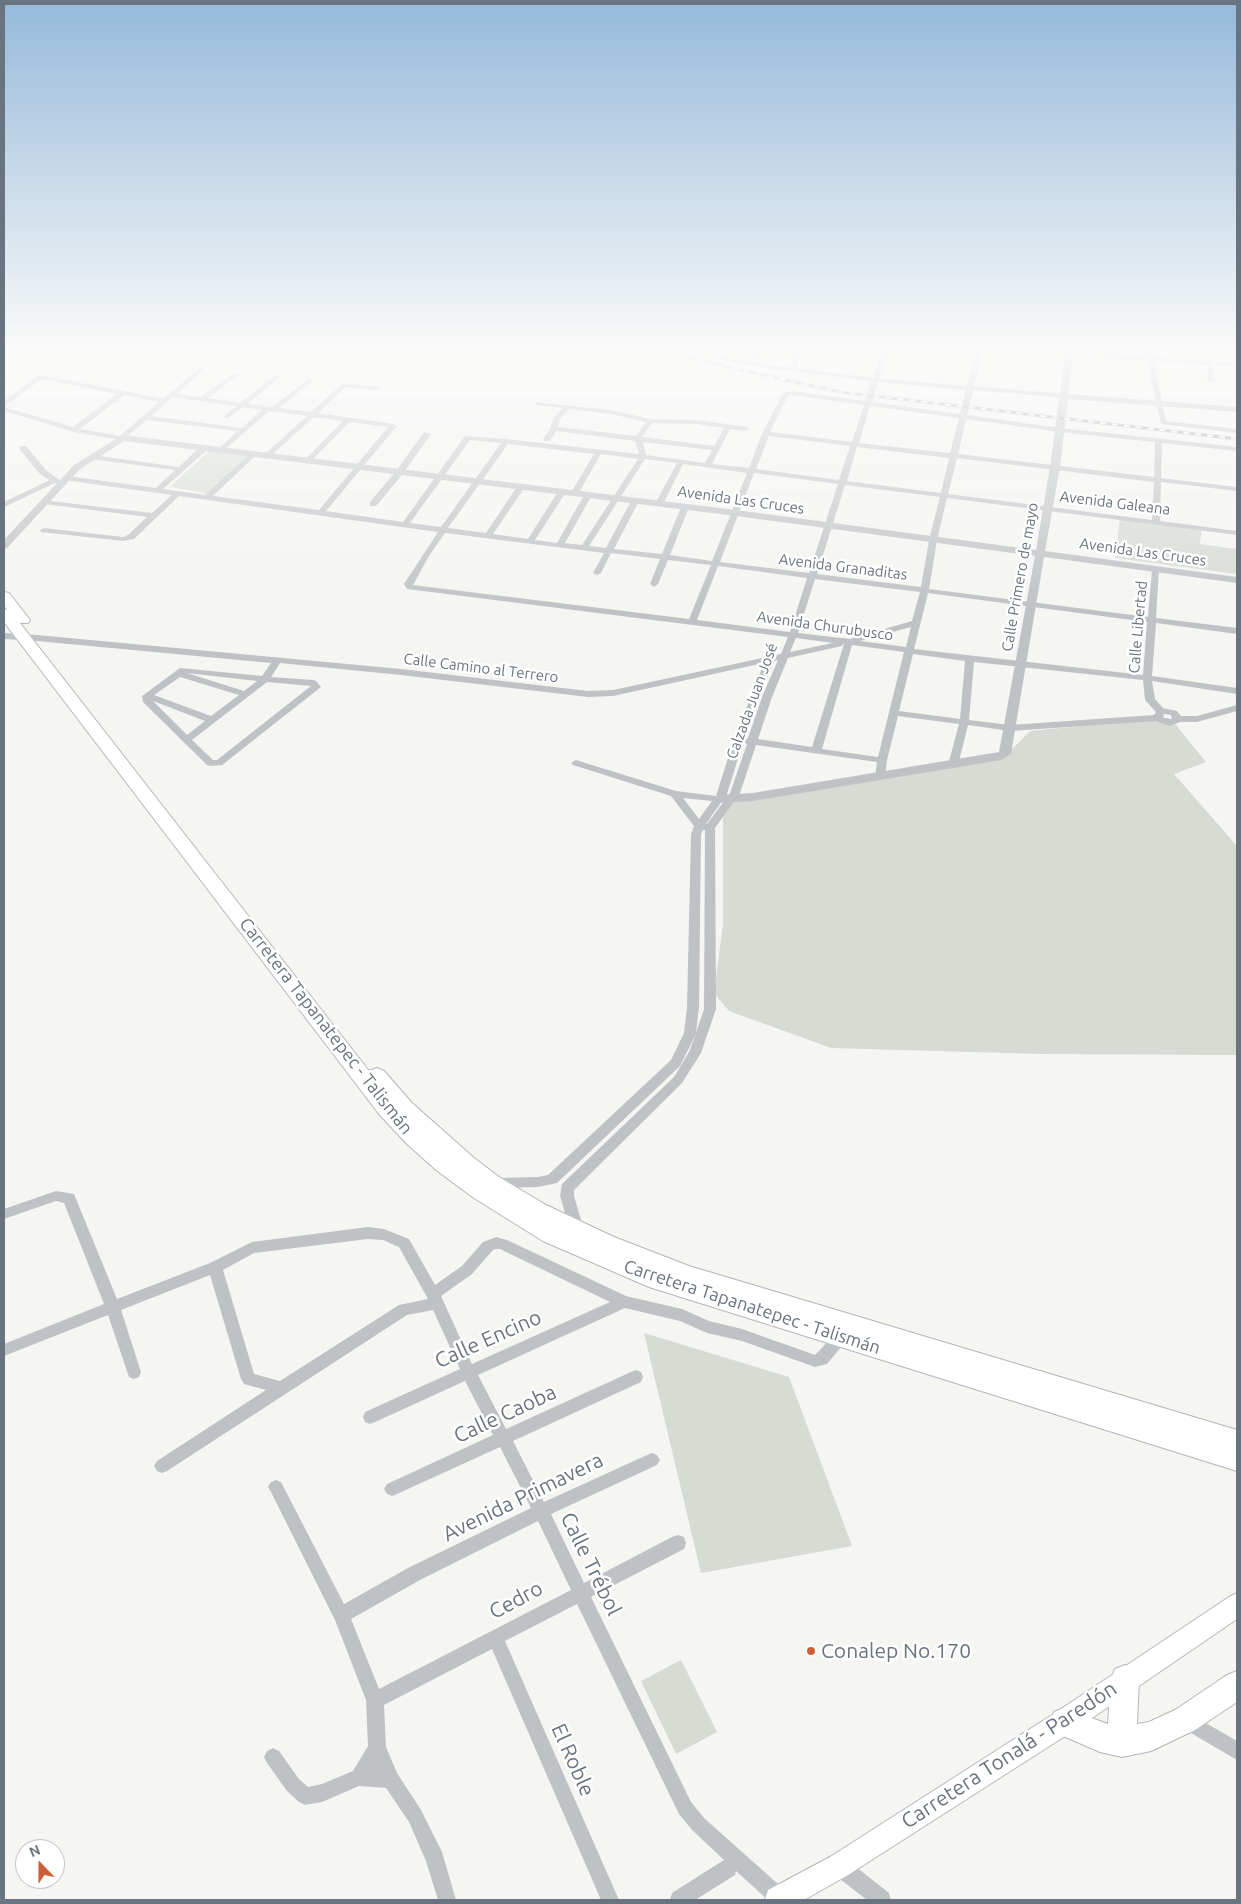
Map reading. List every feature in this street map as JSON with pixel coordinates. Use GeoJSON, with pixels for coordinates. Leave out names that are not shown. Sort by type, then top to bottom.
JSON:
{"type":"FeatureCollection","features":[{"type":"Feature","properties":{"kind":"highway","name":"Carretera Tapanatepec - Talismán"},"geometry":{"type":"LineString","coordinates":[[4,596],[21,637],[375,1074],[405,1109],[452,1152],[491,1183],[538,1211],[606,1244],[686,1275],[1237,1442]]}},
{"type":"Feature","properties":{"kind":"highway","name":"Carretera Tapanatepec - Talismán"},"geometry":{"type":"LineString","coordinates":[[4,612],[21,637],[386,1108],[413,1137],[444,1164],[517,1215],[552,1234],[621,1266],[657,1280],[1237,1459]]}},
{"type":"Feature","properties":{"kind":"highway"},"geometry":{"type":"LineString","coordinates":[[1122,1742],[1125,1679]]}},
{"type":"Feature","properties":{"kind":"highway"},"geometry":{"type":"LineString","coordinates":[[1064,1722],[1100,1737],[1122,1742],[1151,1736],[1185,1720],[1237,1685]]}},
{"type":"Feature","properties":{"kind":"main road","name":"Carretera Tonalá - Paredón"},"geometry":{"type":"LineString","coordinates":[[779,1900],[839,1866],[1064,1722],[1237,1605]]}},
{"type":"Feature","properties":{"kind":"street"},"geometry":{"type":"LineString","coordinates":[[109,436],[122,438]]}},
{"type":"Feature","properties":{"kind":"street"},"geometry":{"type":"LineString","coordinates":[[4,546],[45,502],[61,481],[80,464],[125,436]]}},
{"type":"Feature","properties":{"kind":"street"},"geometry":{"type":"LineString","coordinates":[[222,451],[238,436]]}},
{"type":"Feature","properties":{"kind":"street"},"geometry":{"type":"LineString","coordinates":[[267,457],[289,436]]}},
{"type":"Feature","properties":{"kind":"street"},"geometry":{"type":"LineString","coordinates":[[308,462],[333,436]]}},
{"type":"Feature","properties":{"kind":"street"},"geometry":{"type":"LineString","coordinates":[[320,514],[385,436]]}},
{"type":"Feature","properties":{"kind":"street"},"geometry":{"type":"LineString","coordinates":[[373,504],[400,473],[426,436]]}},
{"type":"Feature","properties":{"kind":"street"},"geometry":{"type":"LineString","coordinates":[[618,436],[717,446]]}},
{"type":"Feature","properties":{"kind":"street"},"geometry":{"type":"LineString","coordinates":[[707,466],[723,436]]}},
{"type":"Feature","properties":{"kind":"street"},"geometry":{"type":"LineString","coordinates":[[692,623],[765,436]]}},
{"type":"Feature","properties":{"kind":"street"},"geometry":{"type":"LineString","coordinates":[[782,436],[1237,489]]}},
{"type":"Feature","properties":{"kind":"street","name":"Calzada Juan José"},"geometry":{"type":"LineString","coordinates":[[723,802],[753,742],[767,697],[793,635],[843,483],[856,436]]}},
{"type":"Feature","properties":{"kind":"street"},"geometry":{"type":"LineString","coordinates":[[880,777],[882,760],[924,592],[933,540],[958,436]]}},
{"type":"Feature","properties":{"kind":"street","name":"Calle Primero de mayo"},"geometry":{"type":"LineString","coordinates":[[953,765],[1005,754],[1030,605],[1041,554],[1059,436]]}},
{"type":"Feature","properties":{"kind":"street"},"geometry":{"type":"LineString","coordinates":[[1118,436],[1237,449]]}},
{"type":"Feature","properties":{"kind":"street","name":"Avenida Las Cruces"},"geometry":{"type":"LineString","coordinates":[[122,438],[736,513],[827,527],[1237,580]]}},
{"type":"Feature","properties":{"kind":"street","name":"Avenida Galeana"},"geometry":{"type":"LineString","coordinates":[[439,478],[468,438],[476,438],[642,456],[751,472],[1237,533]]}},
{"type":"Feature","properties":{"kind":"street"},"geometry":{"type":"LineString","coordinates":[[632,455],[634,438]]}},
{"type":"Feature","properties":{"kind":"street"},"geometry":{"type":"LineString","coordinates":[[584,548],[642,456],[634,438]]}},
{"type":"Feature","properties":{"kind":"street"},"geometry":{"type":"LineString","coordinates":[[1156,522],[1159,440]]}},
{"type":"Feature","properties":{"kind":"street"},"geometry":{"type":"LineString","coordinates":[[444,530],[506,441]]}},
{"type":"Feature","properties":{"kind":"street"},"geometry":{"type":"LineString","coordinates":[[23,448],[44,473],[61,481]]}},
{"type":"Feature","properties":{"kind":"street"},"geometry":{"type":"LineString","coordinates":[[158,490],[203,449]]}},
{"type":"Feature","properties":{"kind":"street"},"geometry":{"type":"LineString","coordinates":[[574,494],[599,452]]}},
{"type":"Feature","properties":{"kind":"street"},"geometry":{"type":"LineString","coordinates":[[207,497],[251,455]]}},
{"type":"Feature","properties":{"kind":"street"},"geometry":{"type":"LineString","coordinates":[[92,457],[181,469]]}},
{"type":"Feature","properties":{"kind":"street"},"geometry":{"type":"LineString","coordinates":[[659,504],[681,462]]}},
{"type":"Feature","properties":{"kind":"street"},"geometry":{"type":"LineString","coordinates":[[405,525],[439,478]]}},
{"type":"Feature","properties":{"kind":"street"},"geometry":{"type":"LineString","coordinates":[[4,505],[61,481]]}},
{"type":"Feature","properties":{"kind":"street","name":"Avenida Granaditas"},"geometry":{"type":"LineString","coordinates":[[61,481],[158,490],[530,542],[666,557],[1237,632]]}},
{"type":"Feature","properties":{"kind":"street"},"geometry":{"type":"LineString","coordinates":[[488,536],[521,487]]}},
{"type":"Feature","properties":{"kind":"street"},"geometry":{"type":"LineString","coordinates":[[530,542],[562,492]]}},
{"type":"Feature","properties":{"kind":"street"},"geometry":{"type":"LineString","coordinates":[[44,530],[123,539],[131,537],[178,493]]}},
{"type":"Feature","properties":{"kind":"street"},"geometry":{"type":"LineString","coordinates":[[560,545],[588,496]]}},
{"type":"Feature","properties":{"kind":"street"},"geometry":{"type":"LineString","coordinates":[[597,573],[635,501]]}},
{"type":"Feature","properties":{"kind":"street"},"geometry":{"type":"LineString","coordinates":[[45,502],[155,516]]}},
{"type":"Feature","properties":{"kind":"street"},"geometry":{"type":"LineString","coordinates":[[654,584],[685,507]]}},
{"type":"Feature","properties":{"kind":"street","name":"Avenida Churubusco"},"geometry":{"type":"LineString","coordinates":[[444,530],[408,584],[410,587],[970,659],[1147,678],[1237,691]]}},
{"type":"Feature","properties":{"kind":"street","name":"Calle Libertad"},"geometry":{"type":"LineString","coordinates":[[1156,570],[1147,678],[1150,700],[1160,715]]}},
{"type":"Feature","properties":{"kind":"street","name":"Calle Camino al Terrero"},"geometry":{"type":"LineString","coordinates":[[21,637],[401,672],[588,694],[613,693],[849,642],[915,623]]}},
{"type":"Feature","properties":{"kind":"street"},"geometry":{"type":"LineString","coordinates":[[816,751],[849,642]]}},
{"type":"Feature","properties":{"kind":"street","name":"Calzada Juan José"},"geometry":{"type":"LineString","coordinates":[[723,802],[739,739],[770,659]]}},
{"type":"Feature","properties":{"kind":"street"},"geometry":{"type":"LineString","coordinates":[[576,763],[675,794],[723,802],[953,765],[964,723],[970,659]]}},
{"type":"Feature","properties":{"kind":"street"},"geometry":{"type":"LineString","coordinates":[[187,739],[266,679],[277,661]]}},
{"type":"Feature","properties":{"kind":"street"},"geometry":{"type":"LineString","coordinates":[[187,670],[313,683],[316,687],[219,763],[210,764],[146,700],[146,696],[176,673],[187,670]]}},
{"type":"Feature","properties":{"kind":"street"},"geometry":{"type":"LineString","coordinates":[[176,673],[246,694]]}},
{"type":"Feature","properties":{"kind":"street"},"geometry":{"type":"LineString","coordinates":[[146,696],[212,720]]}},
{"type":"Feature","properties":{"kind":"street"},"geometry":{"type":"LineString","coordinates":[[895,712],[1010,728],[1174,714],[1178,719],[1197,719],[1237,708]]}},
{"type":"Feature","properties":{"kind":"street"},"geometry":{"type":"LineString","coordinates":[[739,739],[882,760]]}},
{"type":"Feature","properties":{"kind":"street"},"geometry":{"type":"LineString","coordinates":[[577,1230],[567,1196],[567,1188],[678,1080],[695,1053],[710,1009],[704,827],[675,794]]}},
{"type":"Feature","properties":{"kind":"street"},"geometry":{"type":"LineString","coordinates":[[491,1183],[538,1182],[552,1179],[676,1063],[690,1034],[693,1007],[696,834],[704,827],[723,802]]}},
{"type":"Feature","properties":{"kind":"street"},"geometry":{"type":"LineString","coordinates":[[552,1179],[567,1188]]}},
{"type":"Feature","properties":{"kind":"street"},"geometry":{"type":"LineString","coordinates":[[4,1214],[56,1196],[69,1198],[113,1308],[134,1372]]}},
{"type":"Feature","properties":{"kind":"street","name":"Calle Trébol"},"geometry":{"type":"LineString","coordinates":[[214,1266],[252,1248],[368,1233],[384,1234],[404,1243],[435,1299],[468,1371],[541,1511],[685,1808],[698,1824],[779,1900]]}},
{"type":"Feature","properties":{"kind":"street"},"geometry":{"type":"LineString","coordinates":[[162,1466],[404,1309],[435,1299],[467,1270],[488,1246],[496,1243],[502,1244],[624,1302],[682,1315],[707,1327],[742,1335],[815,1361],[822,1359],[841,1337]]}},
{"type":"Feature","properties":{"kind":"street"},"geometry":{"type":"LineString","coordinates":[[4,1350],[214,1266],[246,1374],[249,1379],[281,1388]]}},
{"type":"Feature","properties":{"kind":"street","name":"Calle Encino"},"geometry":{"type":"LineString","coordinates":[[370,1416],[624,1302]]}},
{"type":"Feature","properties":{"kind":"street","name":"Calle Caoba"},"geometry":{"type":"LineString","coordinates":[[392,1490],[636,1377]]}},
{"type":"Feature","properties":{"kind":"street","name":"Avenida Primavera"},"geometry":{"type":"LineString","coordinates":[[341,1615],[414,1574],[541,1511],[652,1460]]}},
{"type":"Feature","properties":{"kind":"street"},"geometry":{"type":"LineString","coordinates":[[276,1487],[341,1615],[375,1700],[377,1748],[391,1779],[415,1816],[435,1859],[447,1900]]}},
{"type":"Feature","properties":{"kind":"street","name":"Cedro"},"geometry":{"type":"LineString","coordinates":[[375,1700],[678,1542]]}},
{"type":"Feature","properties":{"kind":"street","name":"El Roble"},"geometry":{"type":"LineString","coordinates":[[495,1637],[610,1900]]}},
{"type":"Feature","properties":{"kind":"street"},"geometry":{"type":"LineString","coordinates":[[1185,1720],[1237,1751]]}},
{"type":"Feature","properties":{"kind":"street"},"geometry":{"type":"LineString","coordinates":[[359,1777],[377,1748]]}},
{"type":"Feature","properties":{"kind":"street"},"geometry":{"type":"LineString","coordinates":[[273,1756],[293,1785],[305,1796],[322,1793],[359,1777],[391,1779]]}},
{"type":"Feature","properties":{"kind":"street"},"geometry":{"type":"LineString","coordinates":[[839,1866],[882,1900]]}},
{"type":"Feature","properties":{"kind":"street"},"geometry":{"type":"LineString","coordinates":[[679,1900],[728,1868]]}},
{"type":"Feature","properties":{"kind":"shaded area"},"geometry":{"type":"Polygon","coordinates":[[[210,450],[249,456],[210,494],[170,487],[210,450]]]}},
{"type":"Feature","properties":{"kind":"shaded area"},"geometry":{"type":"Polygon","coordinates":[[[1120,517],[1202,527],[1200,544],[1237,549],[1237,574],[1115,558],[1120,517]]]}},
{"type":"Feature","properties":{"kind":"shaded area"},"geometry":{"type":"Polygon","coordinates":[[[1153,719],[1176,725],[1206,762],[1174,774],[1237,846],[1237,1055],[1042,1054],[831,1048],[729,1011],[714,993],[723,924],[723,812],[742,795],[1010,751],[1030,731],[1153,719]]]}},
{"type":"Feature","properties":{"kind":"shaded area"},"geometry":{"type":"Polygon","coordinates":[[[644,1333],[789,1377],[852,1546],[701,1573],[644,1333]]]}},
{"type":"Feature","properties":{"kind":"shaded area"},"geometry":{"type":"Polygon","coordinates":[[[681,1660],[717,1732],[676,1754],[641,1681],[681,1660]]]}},
{"type":"Feature","properties":{"kind":"railway"},"geometry":{"type":"LineString","coordinates":[[1210,436],[1237,439]]}},
{"type":"Feature","properties":{"kind":"place","name":"Conalep No.170"},"geometry":{"type":"Point","coordinates":[811,1651]}}]}
